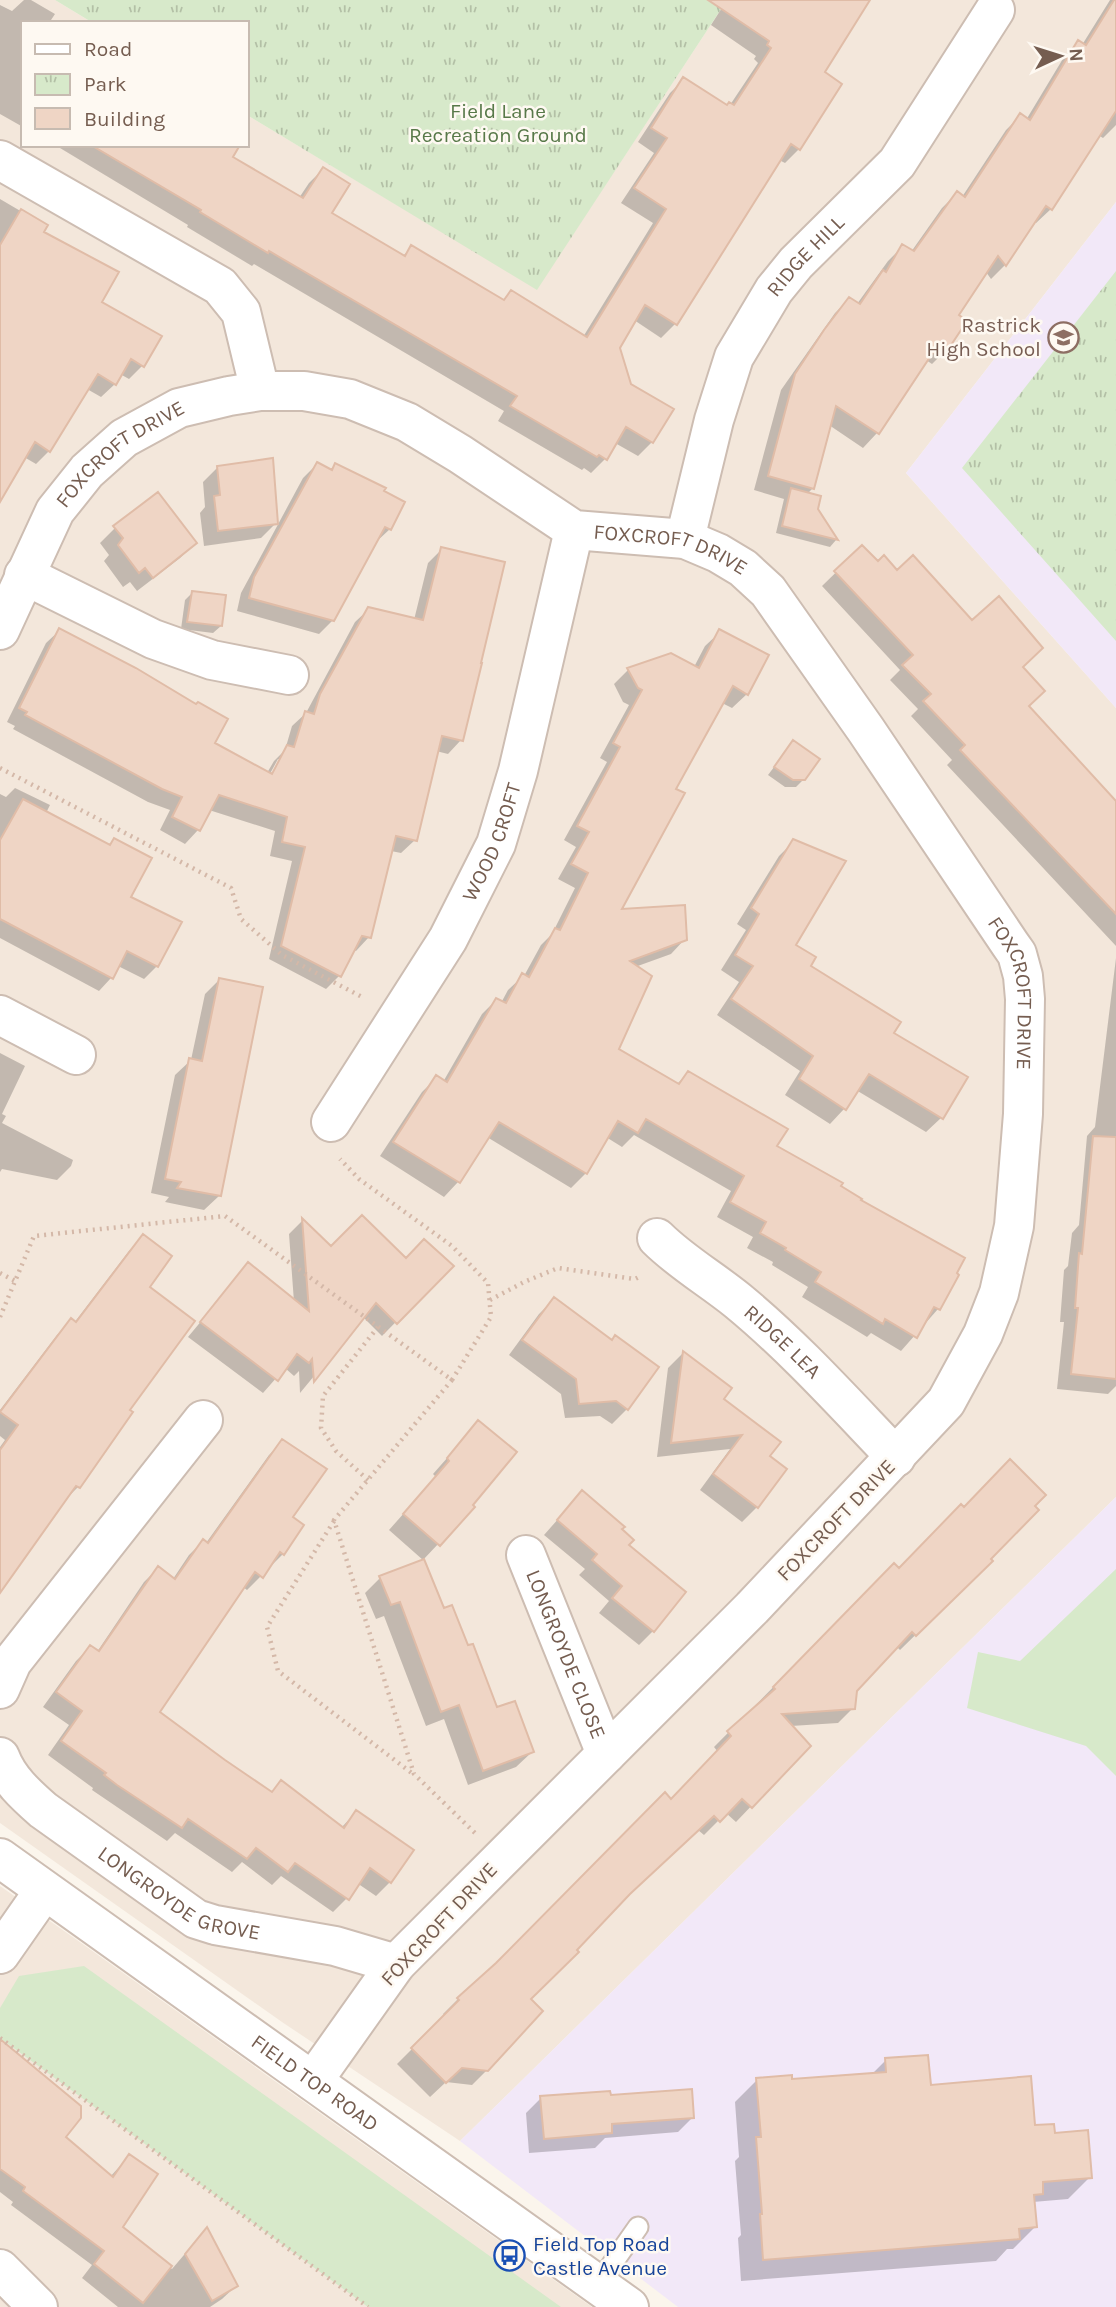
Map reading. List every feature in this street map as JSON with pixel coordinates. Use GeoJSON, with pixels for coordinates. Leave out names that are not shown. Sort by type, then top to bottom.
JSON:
{"type":"FeatureCollection","features":[{"type":"Feature","properties":{"kind":"street","name":"RIDGE HILL"},"geometry":{"type":"LineString","coordinates":[[685,539],[714,420],[734,356],[774,290],[796,262],[897,163],[995,10]]}},
{"type":"Feature","properties":{"kind":"street"},"geometry":{"type":"LineString","coordinates":[[0,160],[220,286],[241,312],[260,391]]}},
{"type":"Feature","properties":{"kind":"street","name":"FOXCROFT DRIVE"},"geometry":{"type":"LineString","coordinates":[[289,675],[212,660],[153,639],[9,601],[62,500],[87,471],[124,438],[179,408],[229,396],[260,391],[304,391],[350,399],[407,422],[574,530],[685,539],[718,553],[743,568],[768,591],[866,730],[1017,954],[1025,999],[1022,1128],[1014,1226],[999,1293],[983,1334],[946,1402],[752,1608],[396,1964],[313,2081]]}},
{"type":"Feature","properties":{"kind":"street","name":"WOOD CROFT"},"geometry":{"type":"LineString","coordinates":[[331,1122],[448,939],[496,844],[518,771],[574,530]]}},
{"type":"Feature","properties":{"kind":"street"},"geometry":{"type":"LineString","coordinates":[[0,1015],[76,1055]]}},
{"type":"Feature","properties":{"kind":"street","name":"RIDGE LEA"},"geometry":{"type":"LineString","coordinates":[[666,1247],[737,1301],[802,1360],[896,1457]]}},
{"type":"Feature","properties":{"kind":"street"},"geometry":{"type":"LineString","coordinates":[[0,1689],[12,1662],[203,1420]]}},
{"type":"Feature","properties":{"kind":"street","name":"LONGROYDE CLOSE"},"geometry":{"type":"LineString","coordinates":[[526,1555],[606,1754]]}},
{"type":"Feature","properties":{"kind":"street","name":"LONGROYDE GROVE"},"geometry":{"type":"LineString","coordinates":[[0,1756],[20,1790],[43,1810],[196,1919],[215,1925],[335,1947],[396,1964]]}},
{"type":"Feature","properties":{"kind":"street","name":"FIELD TOP ROAD"},"geometry":{"type":"LineString","coordinates":[[0,1858],[629,2307]]}},
{"type":"Feature","properties":{"kind":"street"},"geometry":{"type":"LineString","coordinates":[[0,1954],[44,1891]]}},
{"type":"Feature","properties":{"kind":"street"},"geometry":{"type":"LineString","coordinates":[[0,2269],[38,2307]]}},
{"type":"Feature","properties":{"kind":"lane"},"geometry":{"type":"LineString","coordinates":[[598,2284],[638,2227]]}},
{"type":"Feature","properties":{"kind":"path"},"geometry":{"type":"LineString","coordinates":[[0,768],[231,888],[241,919],[282,956],[398,1016]]}},
{"type":"Feature","properties":{"kind":"path"},"geometry":{"type":"LineString","coordinates":[[331,1122],[334,1153],[359,1179],[452,1246],[488,1283],[491,1317],[452,1380],[334,1520],[267,1627],[278,1671],[414,1774],[501,1858]]}},
{"type":"Feature","properties":{"kind":"path"},"geometry":{"type":"LineString","coordinates":[[0,1317],[34,1236],[225,1216],[452,1380]]}},
{"type":"Feature","properties":{"kind":"path"},"geometry":{"type":"LineString","coordinates":[[490,1300],[558,1268],[635,1279],[666,1247]]}},
{"type":"Feature","properties":{"kind":"path"},"geometry":{"type":"LineString","coordinates":[[0,1273],[15,1281]]}},
{"type":"Feature","properties":{"kind":"path"},"geometry":{"type":"LineString","coordinates":[[368,1480],[336,1451],[321,1428],[323,1396],[378,1326]]}},
{"type":"Feature","properties":{"kind":"path"},"geometry":{"type":"LineString","coordinates":[[334,1520],[414,1774]]}},
{"type":"Feature","properties":{"kind":"path"},"geometry":{"type":"LineString","coordinates":[[0,2038],[368,2307]]}},
{"type":"Feature","properties":{"kind":"shaded area"},"geometry":{"type":"Polygon","coordinates":[[[0,0],[55,0],[90,21],[21,21],[21,147],[248,147],[248,116],[537,289],[727,0],[1116,0],[1116,202],[906,473],[1116,708],[1116,1497],[460,2141],[282,2022],[0,1823],[0,0]]]}},
{"type":"Feature","properties":{"kind":"shaded area","name":"Rastrick High School"},"geometry":{"type":"Polygon","coordinates":[[[1116,202],[1116,708],[906,473],[1116,202]]]}},
{"type":"Feature","properties":{"kind":"shaded area"},"geometry":{"type":"Polygon","coordinates":[[[1116,1497],[1116,2307],[678,2307],[460,2141],[1116,1497]]]}},
{"type":"Feature","properties":{"kind":"shaded area"},"geometry":{"type":"Polygon","coordinates":[[[0,1886],[77,1940],[592,2307],[0,2307],[0,1886]]]}},
{"type":"Feature","properties":{"kind":"green space","name":"Field Lane Recreation Ground"},"geometry":{"type":"Polygon","coordinates":[[[55,0],[727,0],[537,290],[248,116],[248,21],[90,21],[55,0]]]}},
{"type":"Feature","properties":{"kind":"green space"},"geometry":{"type":"Polygon","coordinates":[[[1116,271],[1116,641],[962,468],[1116,271]]]}},
{"type":"Feature","properties":{"kind":"green space"},"geometry":{"type":"Polygon","coordinates":[[[1116,1569],[1116,1776],[1086,1746],[967,1708],[978,1652],[1020,1661],[1116,1569]]]}},
{"type":"Feature","properties":{"kind":"green space"},"geometry":{"type":"Polygon","coordinates":[[[84,1966],[561,2307],[368,2307],[0,2038],[0,2008],[19,1976],[84,1966]]]}},
{"type":"Feature","properties":{"kind":"building"},"geometry":{"type":"Polygon","coordinates":[[[708,0],[870,0],[825,72],[842,84],[800,150],[791,144],[677,325],[645,305],[620,348],[631,384],[674,409],[653,443],[626,427],[607,460],[599,455],[597,457],[510,406],[517,396],[269,251],[268,253],[94,147],[239,147],[233,157],[303,198],[323,167],[350,184],[332,213],[405,256],[411,245],[504,300],[511,290],[587,337],[666,209],[634,188],[667,138],[651,128],[683,77],[727,105],[729,102],[734,105],[771,48],[767,45],[769,41],[708,0]]]}},
{"type":"Feature","properties":{"kind":"building"},"geometry":{"type":"Polygon","coordinates":[[[1114,0],[1116,111],[1052,210],[1046,206],[1006,266],[998,256],[959,315],[967,321],[947,351],[938,345],[879,434],[836,406],[814,489],[768,476],[795,374],[824,330],[849,297],[860,304],[883,270],[886,272],[902,244],[914,251],[957,191],[965,197],[1020,113],[1030,120],[1078,40],[1086,45],[1114,0]]]}},
{"type":"Feature","properties":{"kind":"building"},"geometry":{"type":"Polygon","coordinates":[[[21,209],[48,225],[44,232],[119,272],[102,302],[162,336],[144,367],[131,359],[116,385],[98,374],[50,452],[35,442],[0,502],[0,245],[21,209]]]}},
{"type":"Feature","properties":{"kind":"building"},"geometry":{"type":"Polygon","coordinates":[[[273,458],[278,524],[218,531],[214,496],[220,495],[217,466],[273,458]]]}},
{"type":"Feature","properties":{"kind":"building"},"geometry":{"type":"Polygon","coordinates":[[[317,462],[332,470],[335,463],[386,488],[384,491],[405,502],[391,530],[385,527],[334,621],[249,598],[254,577],[317,462]]]}},
{"type":"Feature","properties":{"kind":"building"},"geometry":{"type":"Polygon","coordinates":[[[791,488],[821,496],[818,509],[838,540],[782,526],[791,488]]]}},
{"type":"Feature","properties":{"kind":"building"},"geometry":{"type":"Polygon","coordinates":[[[158,492],[197,543],[153,578],[145,568],[139,573],[118,545],[123,538],[113,526],[158,492]]]}},
{"type":"Feature","properties":{"kind":"building"},"geometry":{"type":"Polygon","coordinates":[[[862,545],[878,561],[884,555],[897,570],[913,555],[972,620],[999,596],[1043,648],[1023,667],[1045,691],[1029,706],[1116,801],[1116,914],[960,750],[965,745],[923,701],[931,694],[902,665],[913,655],[834,571],[862,545]]]}},
{"type":"Feature","properties":{"kind":"building"},"geometry":{"type":"Polygon","coordinates":[[[441,547],[505,562],[482,663],[463,741],[442,736],[417,841],[396,836],[371,938],[362,936],[341,977],[281,946],[305,847],[282,842],[287,817],[219,795],[200,831],[172,817],[182,797],[162,789],[25,715],[27,712],[19,708],[59,628],[228,719],[215,743],[272,774],[287,745],[294,747],[305,711],[314,714],[320,694],[368,607],[423,620],[441,547]]]}},
{"type":"Feature","properties":{"kind":"building"},"geometry":{"type":"Polygon","coordinates":[[[192,591],[226,595],[222,626],[187,622],[192,591]]]}},
{"type":"Feature","properties":{"kind":"building"},"geometry":{"type":"Polygon","coordinates":[[[719,629],[769,655],[748,695],[733,686],[676,789],[685,793],[622,909],[685,905],[687,940],[630,961],[652,976],[619,1049],[679,1084],[688,1071],[788,1129],[777,1146],[843,1183],[841,1186],[861,1200],[965,1258],[940,1310],[934,1307],[917,1338],[885,1319],[883,1324],[815,1282],[821,1272],[760,1233],[766,1222],[730,1202],[744,1176],[646,1119],[638,1133],[618,1121],[587,1174],[499,1122],[460,1183],[393,1142],[436,1075],[447,1082],[496,998],[506,1003],[522,973],[529,977],[555,928],[560,930],[588,873],[571,864],[589,832],[577,826],[620,747],[613,743],[642,690],[638,688],[627,668],[671,653],[699,668],[719,629]]]}},
{"type":"Feature","properties":{"kind":"building"},"geometry":{"type":"Polygon","coordinates":[[[793,740],[820,759],[805,780],[793,780],[774,767],[793,740]]]}},
{"type":"Feature","properties":{"kind":"building"},"geometry":{"type":"Polygon","coordinates":[[[23,799],[110,845],[114,838],[152,858],[131,897],[182,922],[158,967],[127,951],[113,979],[0,919],[0,840],[23,799]]]}},
{"type":"Feature","properties":{"kind":"building"},"geometry":{"type":"Polygon","coordinates":[[[793,839],[846,861],[796,945],[816,957],[811,966],[901,1022],[894,1033],[968,1077],[943,1119],[869,1074],[846,1110],[799,1079],[813,1056],[731,999],[753,966],[735,955],[759,914],[751,908],[793,839]]]}},
{"type":"Feature","properties":{"kind":"building"},"geometry":{"type":"Polygon","coordinates":[[[219,978],[263,987],[221,1196],[177,1188],[181,1182],[165,1179],[189,1058],[202,1061],[219,978]]]}},
{"type":"Feature","properties":{"kind":"building"},"geometry":{"type":"Polygon","coordinates":[[[1093,1136],[1116,1137],[1116,1379],[1071,1374],[1078,1308],[1075,1308],[1079,1253],[1082,1254],[1093,1136]]]}},
{"type":"Feature","properties":{"kind":"building"},"geometry":{"type":"Polygon","coordinates":[[[362,1215],[406,1258],[424,1239],[454,1266],[397,1324],[376,1303],[314,1382],[312,1359],[309,1363],[297,1354],[278,1381],[200,1322],[248,1262],[309,1311],[302,1218],[331,1246],[362,1215]]]}},
{"type":"Feature","properties":{"kind":"building"},"geometry":{"type":"Polygon","coordinates":[[[143,1234],[172,1256],[150,1287],[195,1321],[130,1410],[133,1412],[80,1488],[76,1486],[0,1593],[0,1450],[18,1425],[0,1412],[71,1318],[76,1322],[143,1234]]]}},
{"type":"Feature","properties":{"kind":"building"},"geometry":{"type":"Polygon","coordinates":[[[554,1297],[612,1340],[615,1335],[659,1367],[628,1410],[616,1401],[579,1404],[576,1379],[522,1340],[554,1297]]]}},
{"type":"Feature","properties":{"kind":"building"},"geometry":{"type":"Polygon","coordinates":[[[683,1351],[732,1388],[724,1399],[781,1442],[770,1456],[787,1469],[758,1508],[713,1474],[742,1435],[671,1443],[683,1351]]]}},
{"type":"Feature","properties":{"kind":"building"},"geometry":{"type":"Polygon","coordinates":[[[478,1420],[517,1452],[473,1505],[475,1507],[440,1546],[403,1514],[449,1461],[447,1458],[478,1420]]]}},
{"type":"Feature","properties":{"kind":"building"},"geometry":{"type":"Polygon","coordinates":[[[282,1439],[327,1469],[293,1517],[304,1525],[284,1555],[280,1552],[263,1578],[255,1572],[160,1712],[272,1792],[281,1780],[344,1828],[356,1810],[414,1850],[391,1883],[370,1868],[349,1900],[295,1863],[288,1872],[256,1848],[247,1859],[188,1819],[182,1828],[117,1785],[104,1775],[106,1773],[61,1741],[82,1711],[56,1692],[90,1645],[99,1651],[158,1566],[175,1579],[203,1539],[208,1543],[282,1439]]]}},
{"type":"Feature","properties":{"kind":"building"},"geometry":{"type":"Polygon","coordinates":[[[1010,1459],[1046,1495],[1035,1506],[1039,1510],[991,1559],[993,1561],[916,1636],[912,1632],[857,1691],[855,1709],[782,1714],[811,1746],[752,1808],[742,1799],[720,1822],[714,1816],[630,1894],[577,1950],[579,1952],[531,1999],[543,2011],[488,2071],[462,2068],[446,2083],[411,2048],[459,2000],[457,1998],[496,1963],[665,1792],[671,1799],[731,1736],[727,1731],[775,1689],[773,1687],[894,1563],[899,1568],[961,1504],[964,1507],[1010,1459]]]}},
{"type":"Feature","properties":{"kind":"building"},"geometry":{"type":"Polygon","coordinates":[[[582,1490],[625,1527],[622,1529],[634,1540],[629,1545],[686,1592],[654,1632],[612,1598],[622,1586],[592,1560],[597,1554],[557,1520],[582,1490]]]}},
{"type":"Feature","properties":{"kind":"building"},"geometry":{"type":"Polygon","coordinates":[[[424,1559],[444,1608],[452,1605],[468,1645],[473,1644],[497,1707],[515,1701],[534,1752],[483,1771],[459,1705],[441,1712],[400,1602],[391,1605],[379,1576],[424,1559]]]}},
{"type":"Feature","properties":{"kind":"building"},"geometry":{"type":"Polygon","coordinates":[[[0,2039],[81,2106],[81,2118],[66,2137],[113,2177],[129,2154],[158,2174],[123,2227],[172,2266],[143,2303],[94,2264],[104,2251],[23,2191],[25,2187],[0,2169],[0,2039]]]}},
{"type":"Feature","properties":{"kind":"building"},"geometry":{"type":"Polygon","coordinates":[[[928,2055],[931,2085],[1031,2076],[1035,2125],[1054,2124],[1055,2133],[1088,2130],[1092,2178],[1043,2182],[1043,2194],[1034,2195],[1037,2227],[1019,2229],[1020,2239],[763,2260],[756,2137],[761,2137],[756,2078],[792,2075],[792,2079],[886,2072],[885,2058],[928,2055]]]}},
{"type":"Feature","properties":{"kind":"building"},"geometry":{"type":"Polygon","coordinates":[[[692,2089],[694,2118],[612,2124],[612,2133],[544,2139],[540,2096],[610,2091],[611,2095],[692,2089]]]}},
{"type":"Feature","properties":{"kind":"building"},"geometry":{"type":"Polygon","coordinates":[[[207,2227],[238,2286],[212,2301],[185,2254],[207,2227]]]}},
{"type":"Feature","properties":{"kind":"place","name":"Rastrick High School"},"geometry":{"type":"Point","coordinates":[1064,337]}},
{"type":"Feature","properties":{"kind":"place","name":"Field Top Road Castle Avenue"},"geometry":{"type":"Point","coordinates":[510,2256]}}]}
